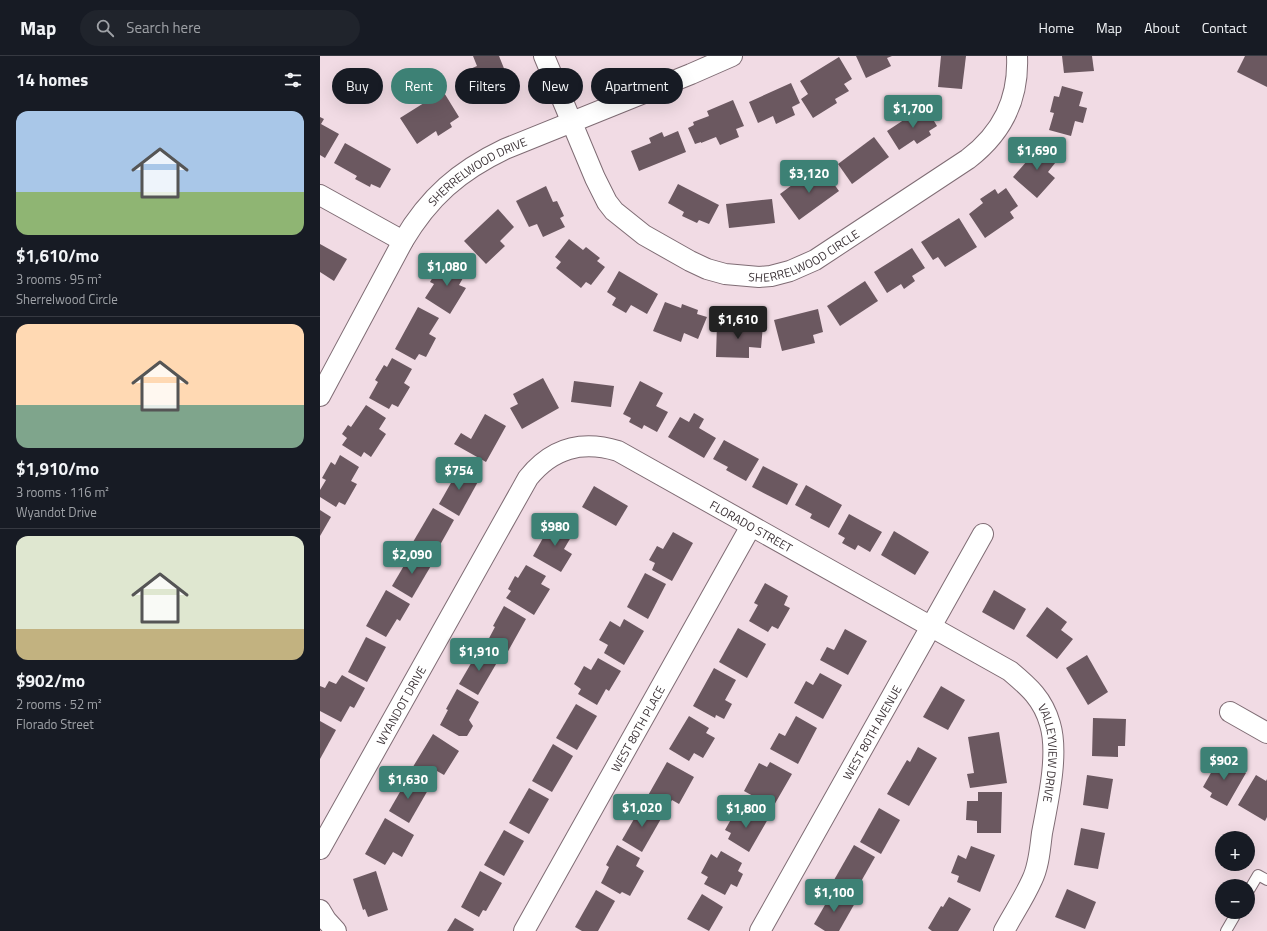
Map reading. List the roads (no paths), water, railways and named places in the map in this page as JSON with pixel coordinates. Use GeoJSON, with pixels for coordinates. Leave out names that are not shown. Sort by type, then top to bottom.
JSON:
{"type":"FeatureCollection","features":[{"type":"Feature","properties":{"kind":"street","name":"SHERRELWOOD CIRCLE"},"geometry":{"type":"LineString","coordinates":[[544,56],[573,122],[595,178],[607,202],[614,211],[644,235],[690,261],[707,269],[740,276],[771,276],[790,271],[815,260],[968,159],[982,148],[998,129],[1009,106],[1016,80],[1017,56]]}},
{"type":"Feature","properties":{"kind":"street","name":"SHERRELWOOD DRIVE"},"geometry":{"type":"LineString","coordinates":[[320,396],[414,223],[427,205],[454,179],[485,158],[505,148],[573,122],[732,56]]}},
{"type":"Feature","properties":{"kind":"street"},"geometry":{"type":"LineString","coordinates":[[320,195],[403,241]]}},
{"type":"Feature","properties":{"kind":"street","name":"FLORADO STREET"},"geometry":{"type":"LineString","coordinates":[[567,449],[587,446],[603,447],[618,451],[931,626]]}},
{"type":"Feature","properties":{"kind":"street","name":"WYANDOT DRIVE"},"geometry":{"type":"LineString","coordinates":[[320,848],[528,478],[548,458],[567,449]]}},
{"type":"Feature","properties":{"kind":"street","name":"WEST 80TH PLACE"},"geometry":{"type":"LineString","coordinates":[[524,931],[751,526]]}},
{"type":"Feature","properties":{"kind":"street","name":"WEST 80TH AVENUE"},"geometry":{"type":"LineString","coordinates":[[763,930],[983,534]]}},
{"type":"Feature","properties":{"kind":"street","name":"VALLEYVIEW DRIVE"},"geometry":{"type":"LineString","coordinates":[[931,626],[1010,671],[1021,680],[1037,696],[1050,724],[1053,744],[1053,758],[1049,793],[1036,868],[1032,880],[1004,931]]}},
{"type":"Feature","properties":{"kind":"street"},"geometry":{"type":"LineString","coordinates":[[1230,712],[1267,733]]}},
{"type":"Feature","properties":{"kind":"street"},"geometry":{"type":"LineString","coordinates":[[320,910],[336,931]]}},
{"type":"Feature","properties":{"kind":"lane"},"geometry":{"type":"LineString","coordinates":[[1255,880],[1258,875],[1267,880]]}},
{"type":"Feature","properties":{"kind":"lane"},"geometry":{"type":"LineString","coordinates":[[1226,931],[1233,919]]}}]}
